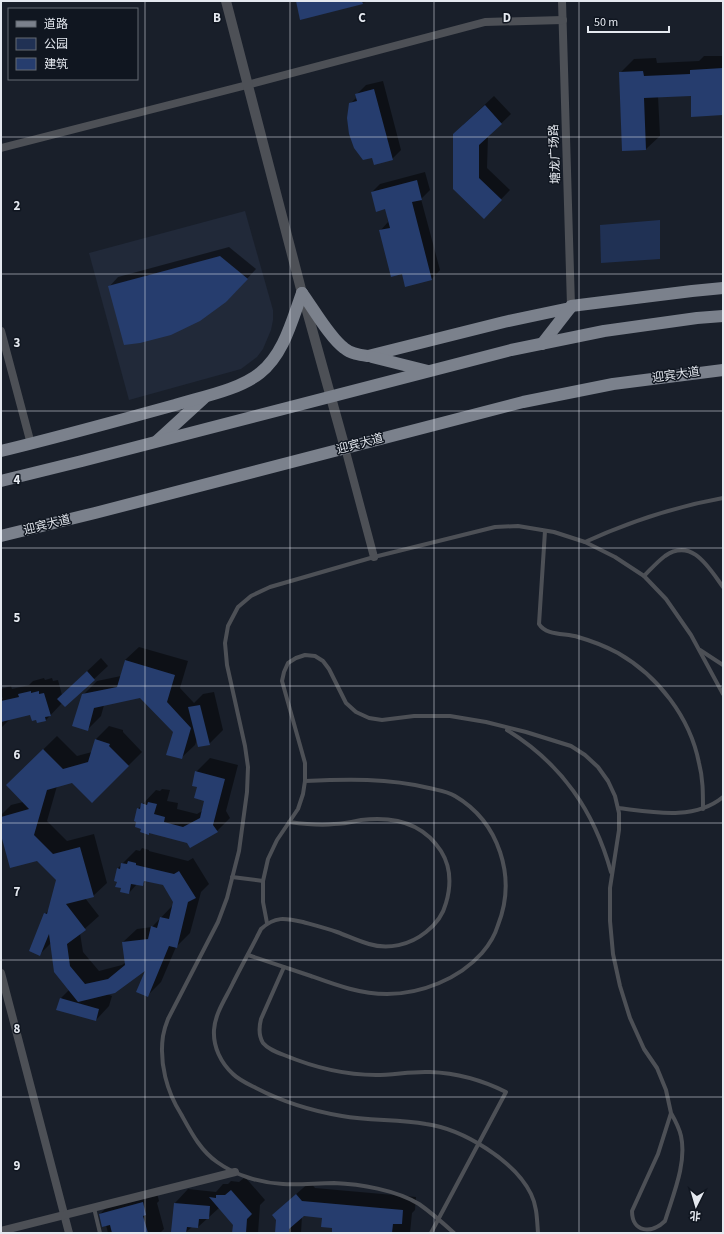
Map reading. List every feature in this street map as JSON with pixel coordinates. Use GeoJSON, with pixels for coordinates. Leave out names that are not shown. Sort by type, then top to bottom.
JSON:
{"type":"FeatureCollection","features":[{"type":"Feature","properties":{"kind":"main road"},"geometry":{"type":"LineString","coordinates":[[368,356],[570,307],[723,288]]}},
{"type":"Feature","properties":{"kind":"main road"},"geometry":{"type":"LineString","coordinates":[[302,293],[332,335],[344,348],[357,355],[368,356],[429,371]]}},
{"type":"Feature","properties":{"kind":"main road"},"geometry":{"type":"LineString","coordinates":[[1,451],[75,433],[206,396],[244,382],[261,373],[284,342],[302,293]]}},
{"type":"Feature","properties":{"kind":"main road"},"geometry":{"type":"LineString","coordinates":[[542,344],[570,307]]}},
{"type":"Feature","properties":{"kind":"main road"},"geometry":{"type":"LineString","coordinates":[[1,481],[510,350],[604,331],[697,318],[723,316]]}},
{"type":"Feature","properties":{"kind":"main road","name":"迎宾大道"},"geometry":{"type":"LineString","coordinates":[[1,536],[530,400],[613,384],[723,370]]}},
{"type":"Feature","properties":{"kind":"main road"},"geometry":{"type":"LineString","coordinates":[[155,442],[206,396]]}},
{"type":"Feature","properties":{"kind":"street"},"geometry":{"type":"LineString","coordinates":[[226,1],[302,293],[374,557]]}},
{"type":"Feature","properties":{"kind":"street","name":"塘龙广场路"},"geometry":{"type":"LineString","coordinates":[[562,1],[570,307]]}},
{"type":"Feature","properties":{"kind":"street"},"geometry":{"type":"LineString","coordinates":[[1,148],[485,22],[563,20]]}},
{"type":"Feature","properties":{"kind":"street"},"geometry":{"type":"LineString","coordinates":[[1,331],[31,444]]}},
{"type":"Feature","properties":{"kind":"street"},"geometry":{"type":"LineString","coordinates":[[1,973],[68,1233]]}},
{"type":"Feature","properties":{"kind":"street"},"geometry":{"type":"LineString","coordinates":[[1,1231],[235,1172]]}},
{"type":"Feature","properties":{"kind":"lane"},"geometry":{"type":"LineString","coordinates":[[585,542],[639,519],[667,510],[723,498]]}},
{"type":"Feature","properties":{"kind":"lane"},"geometry":{"type":"LineString","coordinates":[[454,1233],[439,1219],[418,1204],[398,1195],[356,1185],[336,1183],[283,1184],[257,1180],[235,1172],[217,1162],[201,1148],[174,1104],[166,1080],[162,1058],[163,1036],[168,1019],[218,922],[227,898],[239,851],[247,792],[248,767],[246,746],[227,665],[225,643],[228,626],[238,607],[251,596],[270,587],[374,557],[495,527],[518,526],[554,532],[585,542],[616,557],[644,576],[666,599],[691,635],[723,694]]}},
{"type":"Feature","properties":{"kind":"lane"},"geometry":{"type":"LineString","coordinates":[[545,531],[539,624],[546,631],[575,635],[618,653],[638,666],[655,681],[670,699],[683,719],[693,740],[703,785],[703,809]]}},
{"type":"Feature","properties":{"kind":"lane"},"geometry":{"type":"LineString","coordinates":[[644,576],[665,556],[676,551],[687,551],[698,556],[706,564],[723,587]]}},
{"type":"Feature","properties":{"kind":"lane"},"geometry":{"type":"LineString","coordinates":[[698,648],[723,665]]}},
{"type":"Feature","properties":{"kind":"lane"},"geometry":{"type":"LineString","coordinates":[[267,923],[263,902],[264,880],[268,860],[277,840],[298,809],[303,794],[305,781],[305,763],[282,681],[288,663],[296,658],[305,655],[315,656],[323,661],[329,669],[346,702],[356,712],[369,718],[382,720],[414,716],[450,716],[480,721],[504,728],[526,732],[571,746],[585,755],[598,767],[608,781],[615,796],[619,813],[619,830],[610,888],[610,921],[613,954],[620,986],[630,1018],[644,1049],[657,1068],[666,1090],[671,1113],[677,1123],[681,1135],[682,1160],[665,1221],[661,1227],[654,1231],[647,1232],[640,1230],[635,1225],[632,1218],[632,1211],[658,1154],[671,1113]]}},
{"type":"Feature","properties":{"kind":"lane"},"geometry":{"type":"LineString","coordinates":[[504,728],[538,751],[575,792],[599,834],[612,874]]}},
{"type":"Feature","properties":{"kind":"lane"},"geometry":{"type":"LineString","coordinates":[[248,955],[346,988],[367,993],[402,993],[429,987],[449,978],[467,967],[482,953],[495,934],[503,913],[506,890],[504,868],[498,846],[487,826],[472,808],[454,795],[435,789],[398,782],[359,779],[305,781]]}},
{"type":"Feature","properties":{"kind":"lane"},"geometry":{"type":"LineString","coordinates":[[618,808],[667,813],[687,813],[703,809],[723,797]]}},
{"type":"Feature","properties":{"kind":"lane"},"geometry":{"type":"LineString","coordinates":[[289,822],[304,824],[334,824],[376,819],[403,822],[415,826],[436,843],[448,867],[450,880],[446,906],[431,928],[420,936],[396,946],[369,944],[315,925],[284,918],[267,923],[261,929],[217,1015],[214,1031],[216,1047],[223,1062],[233,1075],[247,1084],[265,1093],[302,1107],[334,1115],[360,1119],[400,1120],[428,1124],[456,1132],[479,1143],[504,1162],[524,1182],[532,1196],[536,1210],[538,1233]]}},
{"type":"Feature","properties":{"kind":"lane"},"geometry":{"type":"LineString","coordinates":[[232,877],[264,880]]}},
{"type":"Feature","properties":{"kind":"lane"},"geometry":{"type":"LineString","coordinates":[[284,967],[261,1019],[259,1027],[260,1036],[270,1049],[301,1062],[350,1074],[375,1075],[430,1072],[460,1075],[488,1083],[506,1092],[431,1233]]}},
{"type":"Feature","properties":{"kind":"lane"},"geometry":{"type":"LineString","coordinates":[[94,1208],[100,1233]]}},
{"type":"Feature","properties":{"kind":"shaded area"},"geometry":{"type":"Polygon","coordinates":[[[245,211],[273,310],[271,330],[263,349],[257,357],[241,369],[129,400],[89,253],[245,211]]]}},
{"type":"Feature","properties":{"kind":"green space"},"geometry":{"type":"Polygon","coordinates":[[[660,220],[660,259],[601,263],[600,225],[660,220]]]}},
{"type":"Feature","properties":{"kind":"building"},"geometry":{"type":"Polygon","coordinates":[[[296,1],[362,1],[363,4],[300,20],[296,1]]]}},
{"type":"Feature","properties":{"kind":"building"},"geometry":{"type":"Polygon","coordinates":[[[723,68],[723,115],[691,117],[691,96],[644,98],[646,150],[622,151],[619,72],[643,71],[644,76],[690,74],[690,70],[723,68]]]}},
{"type":"Feature","properties":{"kind":"building"},"geometry":{"type":"Polygon","coordinates":[[[374,89],[393,160],[374,165],[372,158],[363,160],[354,148],[349,134],[347,118],[349,103],[357,101],[355,94],[374,89]]]}},
{"type":"Feature","properties":{"kind":"building"},"geometry":{"type":"Polygon","coordinates":[[[485,105],[502,124],[479,145],[479,178],[502,200],[484,219],[453,189],[453,134],[485,105]]]}},
{"type":"Feature","properties":{"kind":"building"},"geometry":{"type":"Polygon","coordinates":[[[417,180],[422,200],[412,202],[432,280],[405,287],[402,274],[391,277],[379,230],[390,228],[385,209],[376,212],[371,192],[417,180]]]}},
{"type":"Feature","properties":{"kind":"building"},"geometry":{"type":"Polygon","coordinates":[[[220,256],[248,279],[226,302],[200,321],[171,335],[140,343],[124,345],[108,286],[220,256]]]}},
{"type":"Feature","properties":{"kind":"building"},"geometry":{"type":"Polygon","coordinates":[[[125,660],[175,675],[167,702],[191,728],[182,759],[166,755],[173,732],[140,698],[94,708],[88,731],[72,726],[82,694],[117,687],[125,660]]]}},
{"type":"Feature","properties":{"kind":"building"},"geometry":{"type":"Polygon","coordinates":[[[87,671],[95,680],[65,707],[57,699],[87,671]]]}},
{"type":"Feature","properties":{"kind":"building"},"geometry":{"type":"Polygon","coordinates":[[[31,691],[31,693],[39,691],[39,694],[44,693],[51,716],[45,717],[46,721],[37,723],[36,720],[32,721],[30,715],[1,722],[1,701],[19,697],[18,694],[31,691]]]}},
{"type":"Feature","properties":{"kind":"building"},"geometry":{"type":"Polygon","coordinates":[[[200,705],[210,745],[198,747],[188,707],[200,705]]]}},
{"type":"Feature","properties":{"kind":"building"},"geometry":{"type":"Polygon","coordinates":[[[95,739],[110,744],[109,746],[129,766],[92,803],[72,783],[47,790],[34,835],[53,854],[80,847],[94,897],[66,904],[86,930],[67,944],[70,966],[85,984],[108,979],[125,965],[122,942],[148,939],[151,926],[157,928],[160,917],[169,919],[173,902],[163,885],[144,881],[143,886],[131,884],[129,894],[120,892],[121,888],[115,887],[117,882],[114,881],[117,868],[120,869],[121,863],[127,864],[128,861],[136,863],[136,865],[174,874],[179,871],[196,898],[188,902],[177,948],[169,946],[148,997],[136,992],[145,971],[115,993],[78,1002],[54,972],[49,934],[40,956],[29,951],[44,913],[47,914],[56,880],[37,861],[10,868],[1,835],[1,817],[29,809],[6,785],[43,749],[63,769],[88,762],[95,739]]]}},
{"type":"Feature","properties":{"kind":"building"},"geometry":{"type":"Polygon","coordinates":[[[195,771],[225,779],[213,825],[218,832],[190,848],[187,843],[140,832],[141,829],[135,827],[136,822],[134,821],[137,808],[140,809],[141,803],[147,805],[148,802],[157,804],[154,814],[165,817],[164,822],[183,827],[200,818],[204,801],[194,798],[197,787],[192,786],[195,771]]]}},
{"type":"Feature","properties":{"kind":"building"},"geometry":{"type":"Polygon","coordinates":[[[60,998],[99,1009],[96,1021],[56,1010],[60,998]]]}},
{"type":"Feature","properties":{"kind":"building"},"geometry":{"type":"Polygon","coordinates":[[[231,1190],[252,1214],[247,1219],[246,1233],[232,1233],[233,1225],[209,1197],[216,1198],[216,1195],[225,1195],[231,1190]]]}},
{"type":"Feature","properties":{"kind":"building"},"geometry":{"type":"Polygon","coordinates":[[[296,1194],[302,1201],[403,1210],[402,1224],[393,1224],[392,1233],[332,1233],[332,1228],[321,1227],[322,1218],[304,1216],[289,1229],[289,1233],[275,1233],[276,1220],[272,1215],[296,1194]]]}},
{"type":"Feature","properties":{"kind":"building"},"geometry":{"type":"Polygon","coordinates":[[[143,1202],[146,1215],[143,1216],[148,1233],[112,1233],[110,1225],[102,1227],[99,1214],[143,1202]]]}},
{"type":"Feature","properties":{"kind":"building"},"geometry":{"type":"Polygon","coordinates":[[[174,1203],[210,1206],[209,1219],[199,1219],[198,1228],[187,1227],[186,1233],[171,1232],[174,1203]]]}}]}
